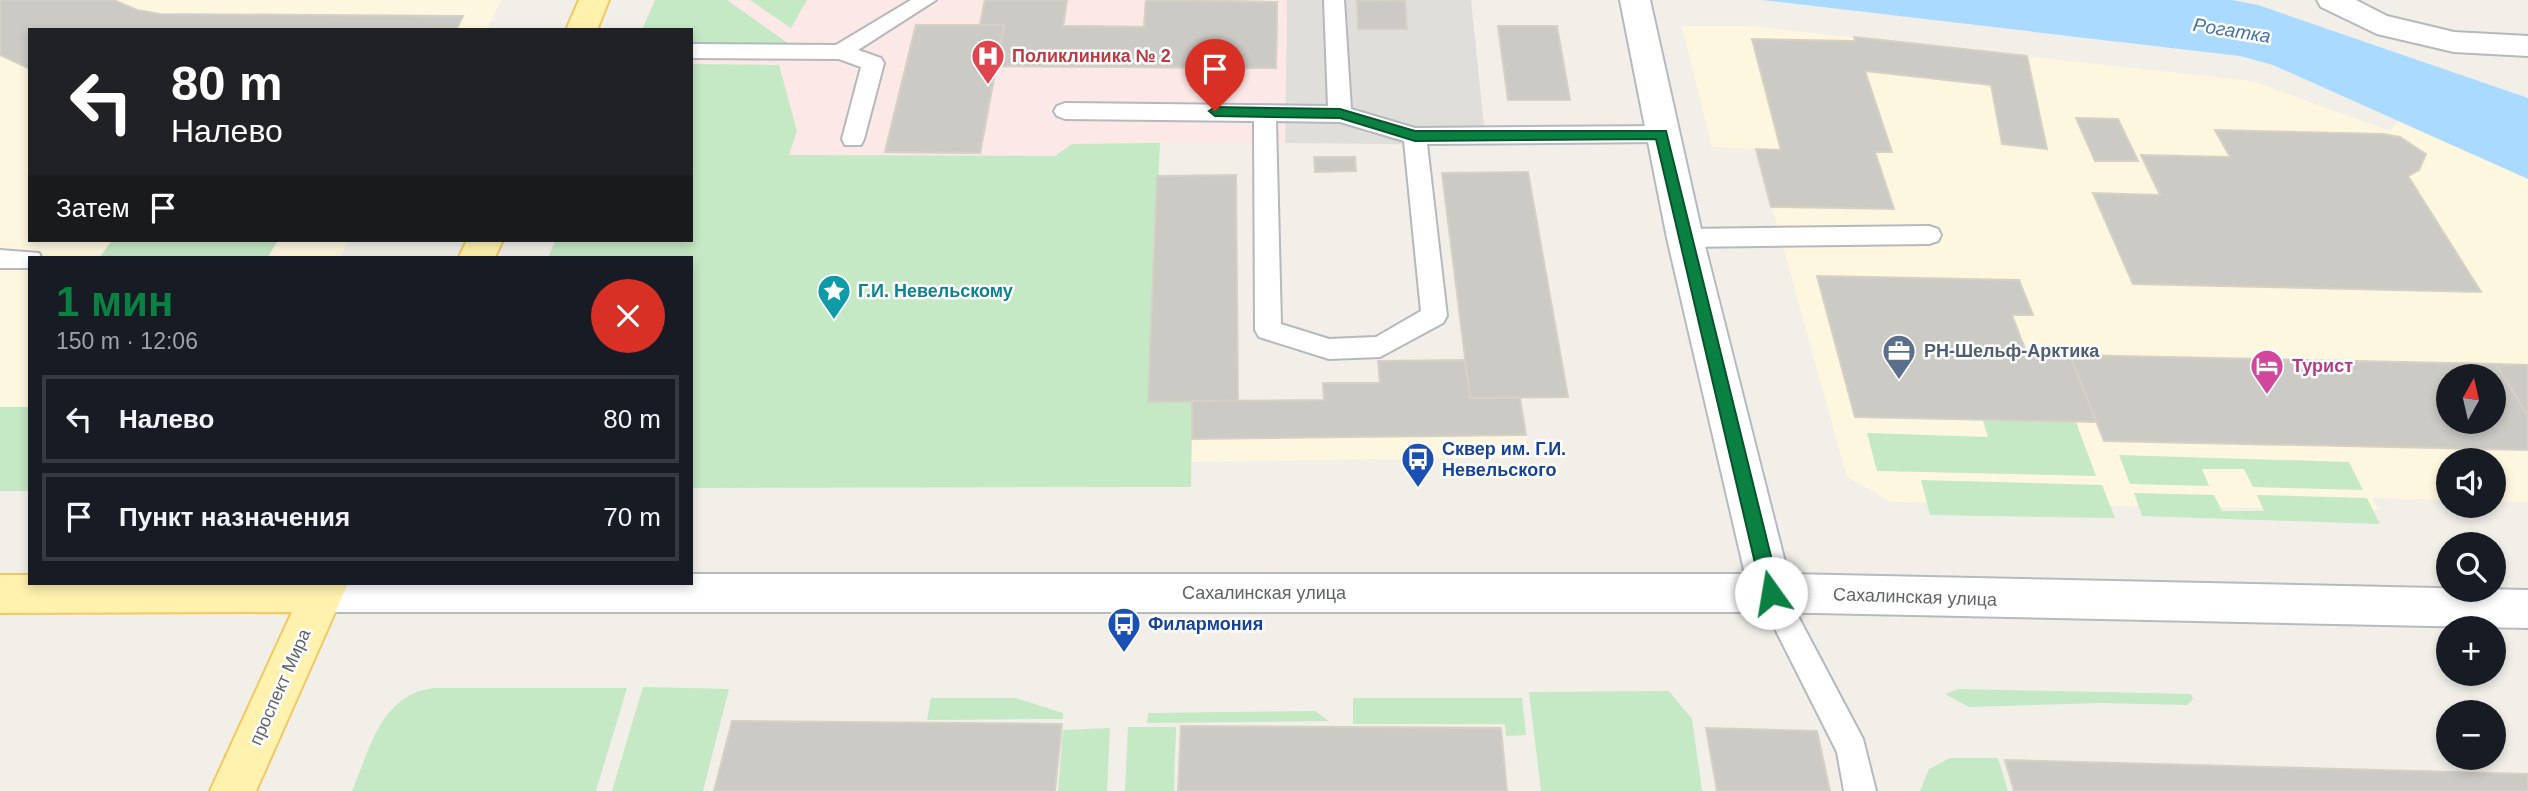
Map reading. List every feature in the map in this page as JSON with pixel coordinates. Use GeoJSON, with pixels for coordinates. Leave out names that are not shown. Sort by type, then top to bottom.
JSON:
{"type":"FeatureCollection","features":[{"type":"Feature","properties":{"kind":"main road"},"geometry":{"type":"LineString","coordinates":[[582,28],[594,0]]}},
{"type":"Feature","properties":{"kind":"main road"},"geometry":{"type":"LineString","coordinates":[[2332,0],[2377,24],[2441,39],[2528,46]]}},
{"type":"Feature","properties":{"kind":"main road"},"geometry":{"type":"LineString","coordinates":[[1636,6],[1685,238],[1771,593]]}},
{"type":"Feature","properties":{"kind":"main road","name":"Сахалинская улица"},"geometry":{"type":"LineString","coordinates":[[0,594],[324,588],[1771,593],[2528,609]]}},
{"type":"Feature","properties":{"kind":"main road","name":"проспект Мира"},"geometry":{"type":"LineString","coordinates":[[233,791],[324,588]]}},
{"type":"Feature","properties":{"kind":"lane"},"geometry":{"type":"LineString","coordinates":[[840,52],[926,0]]}},
{"type":"Feature","properties":{"kind":"lane"},"geometry":{"type":"LineString","coordinates":[[1335,0],[1340,114]]}},
{"type":"Feature","properties":{"kind":"lane"},"geometry":{"type":"LineString","coordinates":[[693,51],[840,52],[873,63],[853,139]]}},
{"type":"Feature","properties":{"kind":"lane"},"geometry":{"type":"LineString","coordinates":[[1065,111],[1340,114],[1415,136],[1662,134]]}},
{"type":"Feature","properties":{"kind":"lane"},"geometry":{"type":"LineString","coordinates":[[1265,112],[1268,330],[1329,349],[1380,347],[1434,316],[1415,136]]}},
{"type":"Feature","properties":{"kind":"lane"},"geometry":{"type":"LineString","coordinates":[[1685,238],[1929,235]]}},
{"type":"Feature","properties":{"kind":"lane"},"geometry":{"type":"LineString","coordinates":[[0,259],[28,259]]}},
{"type":"Feature","properties":{"kind":"lane"},"geometry":{"type":"LineString","coordinates":[[1771,593],[1852,750],[1860,791]]}},
{"type":"Feature","properties":{"kind":"shaded area"},"geometry":{"type":"Polygon","coordinates":[[[0,0],[501,0],[488,28],[28,28],[28,242],[348,242],[341,256],[28,256],[28,482],[0,482],[0,0]]]}},
{"type":"Feature","properties":{"kind":"shaded area","name":"Поликлиника № 2"},"geometry":{"type":"Polygon","coordinates":[[[653,0],[1287,0],[1285,143],[1072,144],[1055,156],[693,156],[693,28],[643,28],[653,0]]]}},
{"type":"Feature","properties":{"kind":"shaded area"},"geometry":{"type":"Polygon","coordinates":[[[1287,0],[1471,0],[1486,145],[1285,143],[1287,0]]]}},
{"type":"Feature","properties":{"kind":"shaded area"},"geometry":{"type":"Polygon","coordinates":[[[1682,26],[1748,26],[2252,81],[2390,131],[2398,121],[2528,179],[2528,502],[2506,501],[2506,448],[2436,448],[2436,500],[2372,498],[2378,510],[1892,502],[1847,477],[1756,149],[1712,147],[1682,26]]]}},
{"type":"Feature","properties":{"kind":"shaded area"},"geometry":{"type":"Polygon","coordinates":[[[1465,360],[1470,398],[1520,398],[1529,457],[1192,462],[1192,401],[1323,400],[1323,383],[1379,383],[1378,361],[1465,360]]]}},
{"type":"Feature","properties":{"kind":"green space"},"geometry":{"type":"Polygon","coordinates":[[[655,0],[727,0],[789,44],[693,46],[693,28],[643,28],[655,0]]]}},
{"type":"Feature","properties":{"kind":"green space"},"geometry":{"type":"Polygon","coordinates":[[[750,0],[807,0],[791,28],[750,0]]]}},
{"type":"Feature","properties":{"kind":"green space"},"geometry":{"type":"Polygon","coordinates":[[[693,64],[779,65],[797,131],[789,155],[1055,156],[1072,144],[1160,143],[1148,402],[1192,401],[1191,487],[693,488],[693,256],[548,256],[555,242],[693,242],[693,64]]]}},
{"type":"Feature","properties":{"kind":"green space"},"geometry":{"type":"Polygon","coordinates":[[[111,242],[277,242],[269,256],[101,256],[111,242]]]}},
{"type":"Feature","properties":{"kind":"green space"},"geometry":{"type":"Polygon","coordinates":[[[0,407],[28,407],[28,491],[0,491],[0,407]]]}},
{"type":"Feature","properties":{"kind":"green space"},"geometry":{"type":"Polygon","coordinates":[[[1981,415],[2074,417],[2096,476],[1877,471],[1867,433],[1988,437],[1981,415]]]}},
{"type":"Feature","properties":{"kind":"green space"},"geometry":{"type":"Polygon","coordinates":[[[2119,455],[2349,462],[2363,490],[2253,487],[2244,469],[2202,469],[2209,486],[2130,484],[2119,455]]]}},
{"type":"Feature","properties":{"kind":"green space"},"geometry":{"type":"Polygon","coordinates":[[[1921,480],[2102,485],[2115,518],[1930,515],[1921,480]]]}},
{"type":"Feature","properties":{"kind":"green space"},"geometry":{"type":"Polygon","coordinates":[[[2134,493],[2214,495],[2222,511],[2264,511],[2257,495],[2367,498],[2380,524],[2142,516],[2134,493]]]}},
{"type":"Feature","properties":{"kind":"green space"},"geometry":{"type":"Polygon","coordinates":[[[643,687],[729,689],[703,791],[612,791],[643,687]]]}},
{"type":"Feature","properties":{"kind":"green space"},"geometry":{"type":"Polygon","coordinates":[[[434,688],[627,688],[596,791],[352,791],[372,742],[390,712],[416,692],[434,688]]]}},
{"type":"Feature","properties":{"kind":"green space"},"geometry":{"type":"Polygon","coordinates":[[[1958,689],[2191,694],[2193,699],[2187,705],[2101,703],[1969,707],[1945,694],[1958,689]]]}},
{"type":"Feature","properties":{"kind":"green space"},"geometry":{"type":"Polygon","coordinates":[[[1669,691],[1692,719],[1702,791],[1541,791],[1529,692],[1669,691]]]}},
{"type":"Feature","properties":{"kind":"green space"},"geometry":{"type":"Polygon","coordinates":[[[931,698],[1016,698],[1063,713],[1063,719],[927,720],[931,698]]]}},
{"type":"Feature","properties":{"kind":"green space"},"geometry":{"type":"Polygon","coordinates":[[[1353,698],[1522,698],[1526,735],[1506,736],[1505,724],[1353,724],[1353,698]]]}},
{"type":"Feature","properties":{"kind":"green space"},"geometry":{"type":"Polygon","coordinates":[[[1315,711],[1329,721],[1147,723],[1148,713],[1315,711]]]}},
{"type":"Feature","properties":{"kind":"green space"},"geometry":{"type":"Polygon","coordinates":[[[1128,727],[1176,727],[1174,791],[1125,791],[1128,727]]]}},
{"type":"Feature","properties":{"kind":"green space"},"geometry":{"type":"Polygon","coordinates":[[[1110,728],[1107,791],[1058,791],[1063,730],[1110,728]]]}},
{"type":"Feature","properties":{"kind":"green space"},"geometry":{"type":"Polygon","coordinates":[[[1950,758],[1998,758],[2008,791],[1920,791],[1929,769],[1950,758]]]}},
{"type":"Feature","properties":{"kind":"water","name":"Рогатка"},"geometry":{"type":"Polygon","coordinates":[[[1762,0],[2232,0],[2258,5],[2528,98],[2528,179],[2273,65],[2240,56],[1762,0]]]}},
{"type":"Feature","properties":{"kind":"building"},"geometry":{"type":"Polygon","coordinates":[[[0,0],[114,0],[137,10],[160,14],[463,16],[457,28],[28,28],[28,68],[0,55],[0,0]]]}},
{"type":"Feature","properties":{"kind":"building"},"geometry":{"type":"Polygon","coordinates":[[[985,0],[1067,0],[1063,26],[1144,27],[1146,0],[1277,2],[1276,68],[996,66],[980,153],[885,152],[916,25],[980,25],[985,0]]]}},
{"type":"Feature","properties":{"kind":"building"},"geometry":{"type":"Polygon","coordinates":[[[985,0],[1067,0],[1063,26],[1144,27],[1146,0],[1277,2],[1276,68],[996,66],[1004,25],[980,25],[985,0]]]}},
{"type":"Feature","properties":{"kind":"building"},"geometry":{"type":"Polygon","coordinates":[[[1357,0],[1405,1],[1407,29],[1358,29],[1357,0]]]}},
{"type":"Feature","properties":{"kind":"building"},"geometry":{"type":"Polygon","coordinates":[[[916,25],[1004,25],[980,153],[885,152],[916,25]]]}},
{"type":"Feature","properties":{"kind":"building"},"geometry":{"type":"Polygon","coordinates":[[[1498,26],[1557,26],[1570,100],[1508,100],[1498,26]]]}},
{"type":"Feature","properties":{"kind":"building"},"geometry":{"type":"Polygon","coordinates":[[[1854,37],[2027,56],[2047,149],[2002,144],[1991,85],[1865,71],[1892,152],[1875,152],[1894,209],[1771,207],[1756,149],[1781,150],[1752,39],[1855,41],[1854,37]]]}},
{"type":"Feature","properties":{"kind":"building"},"geometry":{"type":"Polygon","coordinates":[[[2076,118],[2118,119],[2138,161],[2095,161],[2076,118]]]}},
{"type":"Feature","properties":{"kind":"building"},"geometry":{"type":"Polygon","coordinates":[[[2215,130],[2383,134],[2400,137],[2426,154],[2419,170],[2408,176],[2481,292],[2133,284],[2093,193],[2160,195],[2141,155],[2230,157],[2215,130]]]}},
{"type":"Feature","properties":{"kind":"building"},"geometry":{"type":"Polygon","coordinates":[[[1314,157],[1355,157],[1356,171],[1315,172],[1314,157]]]}},
{"type":"Feature","properties":{"kind":"building"},"geometry":{"type":"Polygon","coordinates":[[[1528,172],[1568,397],[1470,398],[1442,173],[1528,172]]]}},
{"type":"Feature","properties":{"kind":"building"},"geometry":{"type":"Polygon","coordinates":[[[1236,175],[1238,401],[1148,402],[1157,176],[1236,175]]]}},
{"type":"Feature","properties":{"kind":"building"},"geometry":{"type":"Polygon","coordinates":[[[1817,276],[2019,280],[2033,315],[2012,315],[2027,354],[2070,355],[2097,422],[1855,417],[1817,276]]]}},
{"type":"Feature","properties":{"kind":"building","name":"Турист"},"geometry":{"type":"Polygon","coordinates":[[[2070,355],[2496,364],[2436,364],[2436,434],[2506,434],[2506,380],[2528,416],[2528,450],[2104,441],[2070,355]]]}},
{"type":"Feature","properties":{"kind":"building"},"geometry":{"type":"Polygon","coordinates":[[[1465,360],[1470,398],[1520,398],[1526,435],[1192,439],[1192,401],[1324,400],[1323,383],[1380,383],[1378,361],[1465,360]]]}},
{"type":"Feature","properties":{"kind":"building"},"geometry":{"type":"Polygon","coordinates":[[[2506,364],[2528,365],[2528,416],[2506,380],[2506,364]]]}},
{"type":"Feature","properties":{"kind":"building"},"geometry":{"type":"Polygon","coordinates":[[[732,721],[1062,724],[1055,791],[714,791],[732,721]]]}},
{"type":"Feature","properties":{"kind":"building"},"geometry":{"type":"Polygon","coordinates":[[[1181,726],[1501,728],[1507,791],[1178,791],[1181,726]]]}},
{"type":"Feature","properties":{"kind":"building"},"geometry":{"type":"Polygon","coordinates":[[[1706,728],[1817,731],[1830,791],[1717,791],[1706,728]]]}},
{"type":"Feature","properties":{"kind":"building"},"geometry":{"type":"Polygon","coordinates":[[[2005,760],[2528,774],[2528,791],[2014,791],[2005,760]]]}},
{"type":"Feature","properties":{"kind":"place","name":"Поликлиника № 2"},"geometry":{"type":"Point","coordinates":[988,86]}},
{"type":"Feature","properties":{"kind":"place","name":"Г.И. Невельскому"},"geometry":{"type":"Point","coordinates":[834,321]}},
{"type":"Feature","properties":{"kind":"place","name":"РН-Шельф-Арктика"},"geometry":{"type":"Point","coordinates":[1899,381]}},
{"type":"Feature","properties":{"kind":"place","name":"Турист"},"geometry":{"type":"Point","coordinates":[2267,396]}},
{"type":"Feature","properties":{"kind":"place","name":"Сквер им. Г.И. Невельского"},"geometry":{"type":"Point","coordinates":[1418,489]}},
{"type":"Feature","properties":{"kind":"place","name":"Филармония"},"geometry":{"type":"Point","coordinates":[1124,654]}},
{"type":"Feature","properties":{"kind":"route"},"geometry":{"type":"LineString","coordinates":[[1215,111],[1340,114],[1415,136],[1662,134],[1771,593]]}}]}
